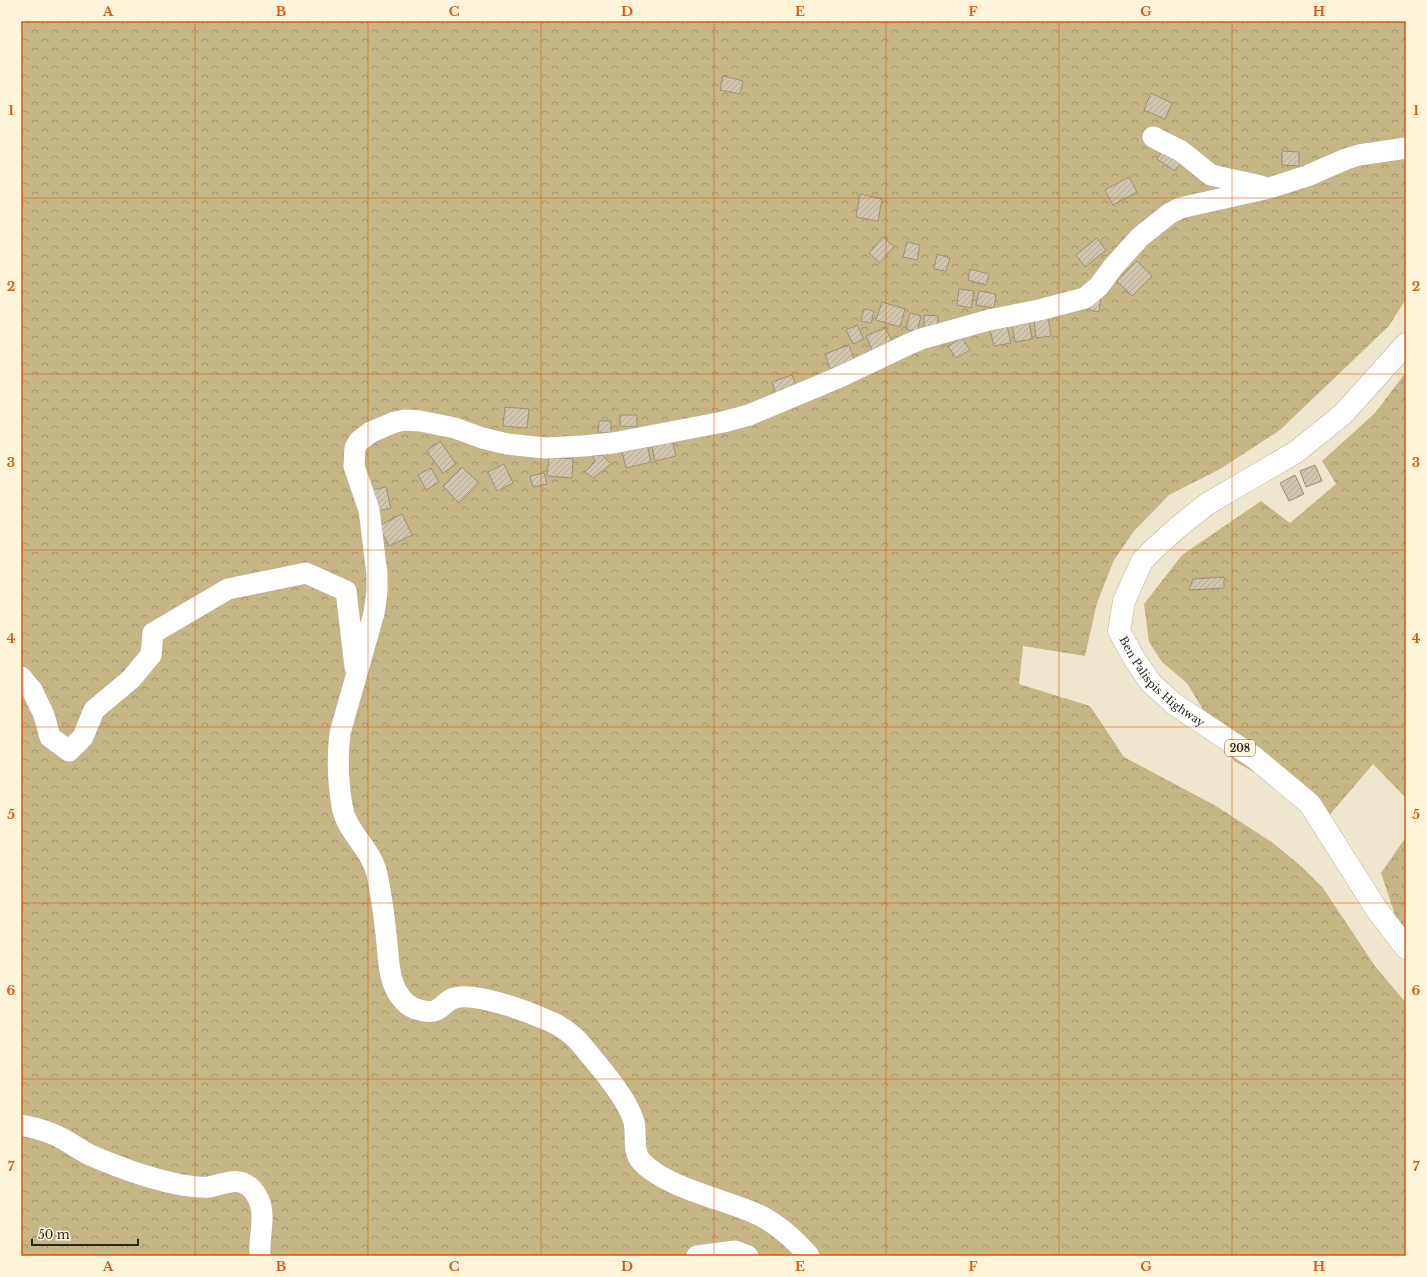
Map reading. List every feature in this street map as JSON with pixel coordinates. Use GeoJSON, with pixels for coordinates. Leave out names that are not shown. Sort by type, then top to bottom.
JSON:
{"type":"FeatureCollection","features":[{"type":"Feature","properties":{"kind":"main road","name":"Ben Palispis Highway"},"geometry":{"type":"LineString","coordinates":[[1406,344],[1343,414],[1296,452],[1207,504],[1142,561],[1124,601],[1119,632],[1135,660],[1151,683],[1174,704],[1255,758],[1310,804],[1377,910],[1406,948]]}},
{"type":"Feature","properties":{"kind":"street"},"geometry":{"type":"LineString","coordinates":[[1153,137],[1181,152],[1211,175],[1269,188]]}},
{"type":"Feature","properties":{"kind":"street"},"geometry":{"type":"LineString","coordinates":[[809,1256],[786,1234],[761,1216],[664,1178],[648,1168],[640,1160],[637,1154],[634,1123],[630,1112],[609,1077],[575,1037],[566,1030],[527,1012],[482,999],[467,997],[453,998],[442,1008],[429,1013],[406,1004],[400,996],[390,976],[386,933],[376,873],[370,856],[344,817],[337,753],[340,733],[374,613],[377,592],[377,574],[369,510],[354,466],[355,448],[359,441],[371,432],[395,422],[405,420],[420,421],[455,428],[482,438],[508,444],[545,448],[613,443],[723,422],[764,409],[921,340],[989,320],[1040,310],[1085,298],[1099,286],[1113,267],[1140,237],[1169,214],[1180,208],[1269,188],[1307,176],[1359,155],[1406,148]]}},
{"type":"Feature","properties":{"kind":"street"},"geometry":{"type":"LineString","coordinates":[[21,677],[32,690],[44,715],[50,737],[69,751],[83,737],[94,710],[131,679],[151,655],[153,633],[228,589],[306,572],[346,591],[356,680]]}},
{"type":"Feature","properties":{"kind":"street"},"geometry":{"type":"LineString","coordinates":[[21,1125],[46,1131],[62,1138],[89,1154],[136,1174],[160,1181],[202,1187],[230,1181],[245,1185],[251,1189],[262,1207],[260,1256]]}},
{"type":"Feature","properties":{"kind":"street"},"geometry":{"type":"LineString","coordinates":[[697,1256],[735,1251],[748,1256]]}},
{"type":"Feature","properties":{"kind":"green space"},"geometry":{"type":"Polygon","coordinates":[[[21,21],[1406,21],[1406,299],[1389,326],[1280,430],[1220,469],[1169,495],[1134,531],[1114,560],[1097,603],[1085,656],[1023,646],[1019,684],[1090,706],[1124,757],[1216,806],[1273,843],[1302,867],[1323,888],[1375,966],[1406,1003],[1406,1256],[21,1256],[21,21]]]}},
{"type":"Feature","properties":{"kind":"green space"},"geometry":{"type":"Polygon","coordinates":[[[1406,372],[1406,798],[1373,764],[1328,817],[1284,789],[1234,761],[1187,683],[1162,662],[1149,642],[1144,604],[1182,555],[1261,501],[1290,523],[1336,484],[1322,461],[1375,413],[1406,372]]]}},
{"type":"Feature","properties":{"kind":"green space"},"geometry":{"type":"Polygon","coordinates":[[[1406,837],[1406,933],[1399,927],[1381,873],[1406,837]]]}},
{"type":"Feature","properties":{"kind":"building"},"geometry":{"type":"Polygon","coordinates":[[[723,76],[743,81],[740,94],[720,90],[723,76]]]}},
{"type":"Feature","properties":{"kind":"building"},"geometry":{"type":"Polygon","coordinates":[[[1151,93],[1172,103],[1165,119],[1144,110],[1151,93]]]}},
{"type":"Feature","properties":{"kind":"building"},"geometry":{"type":"Polygon","coordinates":[[[1163,150],[1181,162],[1175,171],[1157,159],[1163,150]]]}},
{"type":"Feature","properties":{"kind":"building"},"geometry":{"type":"Polygon","coordinates":[[[1282,151],[1299,152],[1299,166],[1282,165],[1282,151]]]}},
{"type":"Feature","properties":{"kind":"building"},"geometry":{"type":"Polygon","coordinates":[[[1129,177],[1137,192],[1113,205],[1105,190],[1129,177]]]}},
{"type":"Feature","properties":{"kind":"building"},"geometry":{"type":"Polygon","coordinates":[[[860,194],[882,199],[878,221],[856,217],[860,194]]]}},
{"type":"Feature","properties":{"kind":"building"},"geometry":{"type":"Polygon","coordinates":[[[883,237],[894,247],[880,263],[869,253],[883,237]]]}},
{"type":"Feature","properties":{"kind":"building"},"geometry":{"type":"Polygon","coordinates":[[[1097,238],[1106,250],[1085,267],[1076,255],[1097,238]]]}},
{"type":"Feature","properties":{"kind":"building"},"geometry":{"type":"Polygon","coordinates":[[[907,242],[920,245],[917,260],[903,257],[907,242]]]}},
{"type":"Feature","properties":{"kind":"building"},"geometry":{"type":"Polygon","coordinates":[[[937,254],[950,258],[946,271],[934,269],[937,254]]]}},
{"type":"Feature","properties":{"kind":"building"},"geometry":{"type":"Polygon","coordinates":[[[1137,261],[1152,276],[1132,296],[1117,281],[1137,261]]]}},
{"type":"Feature","properties":{"kind":"building"},"geometry":{"type":"Polygon","coordinates":[[[970,269],[989,274],[986,285],[968,280],[970,269]]]}},
{"type":"Feature","properties":{"kind":"building"},"geometry":{"type":"Polygon","coordinates":[[[959,289],[974,291],[971,308],[957,305],[959,289]]]}},
{"type":"Feature","properties":{"kind":"building"},"geometry":{"type":"Polygon","coordinates":[[[979,291],[996,294],[994,308],[976,305],[979,291]]]}},
{"type":"Feature","properties":{"kind":"building"},"geometry":{"type":"Polygon","coordinates":[[[1101,299],[1099,312],[1089,310],[1090,301],[1101,299]]]}},
{"type":"Feature","properties":{"kind":"building"},"geometry":{"type":"Polygon","coordinates":[[[882,302],[905,309],[900,327],[876,320],[882,302]]]}},
{"type":"Feature","properties":{"kind":"building"},"geometry":{"type":"Polygon","coordinates":[[[864,309],[874,311],[871,323],[861,321],[864,309]]]}},
{"type":"Feature","properties":{"kind":"building"},"geometry":{"type":"Polygon","coordinates":[[[910,313],[921,316],[917,332],[906,329],[910,313]]]}},
{"type":"Feature","properties":{"kind":"building"},"geometry":{"type":"Polygon","coordinates":[[[924,315],[938,316],[937,329],[924,328],[924,315]]]}},
{"type":"Feature","properties":{"kind":"building"},"geometry":{"type":"Polygon","coordinates":[[[1048,317],[1051,336],[1036,338],[1034,319],[1048,317]]]}},
{"type":"Feature","properties":{"kind":"building"},"geometry":{"type":"Polygon","coordinates":[[[1029,321],[1032,339],[1015,342],[1012,324],[1029,321]]]}},
{"type":"Feature","properties":{"kind":"building"},"geometry":{"type":"Polygon","coordinates":[[[857,325],[864,339],[853,344],[846,330],[857,325]]]}},
{"type":"Feature","properties":{"kind":"building"},"geometry":{"type":"Polygon","coordinates":[[[1007,326],[1011,343],[994,346],[990,330],[1007,326]]]}},
{"type":"Feature","properties":{"kind":"building"},"geometry":{"type":"Polygon","coordinates":[[[885,328],[892,341],[872,350],[866,336],[885,328]]]}},
{"type":"Feature","properties":{"kind":"building"},"geometry":{"type":"Polygon","coordinates":[[[962,338],[970,350],[956,358],[948,346],[962,338]]]}},
{"type":"Feature","properties":{"kind":"building"},"geometry":{"type":"Polygon","coordinates":[[[849,345],[855,362],[831,371],[825,354],[849,345]]]}},
{"type":"Feature","properties":{"kind":"building"},"geometry":{"type":"Polygon","coordinates":[[[792,375],[797,389],[777,397],[772,382],[792,375]]]}},
{"type":"Feature","properties":{"kind":"building"},"geometry":{"type":"Polygon","coordinates":[[[505,407],[529,409],[527,428],[503,426],[505,407]]]}},
{"type":"Feature","properties":{"kind":"building"},"geometry":{"type":"Polygon","coordinates":[[[620,415],[637,415],[637,427],[620,426],[620,415]]]}},
{"type":"Feature","properties":{"kind":"building"},"geometry":{"type":"Polygon","coordinates":[[[599,421],[611,421],[611,433],[598,432],[599,421]]]}},
{"type":"Feature","properties":{"kind":"building"},"geometry":{"type":"Polygon","coordinates":[[[672,440],[676,456],[655,461],[652,445],[672,440]]]}},
{"type":"Feature","properties":{"kind":"building"},"geometry":{"type":"Polygon","coordinates":[[[440,441],[456,464],[443,473],[427,451],[440,441]]]}},
{"type":"Feature","properties":{"kind":"building"},"geometry":{"type":"Polygon","coordinates":[[[647,444],[651,462],[626,468],[622,451],[647,444]]]}},
{"type":"Feature","properties":{"kind":"building"},"geometry":{"type":"Polygon","coordinates":[[[602,455],[611,464],[593,478],[585,472],[595,462],[593,456],[602,455]]]}},
{"type":"Feature","properties":{"kind":"building"},"geometry":{"type":"Polygon","coordinates":[[[549,457],[573,459],[572,478],[547,476],[549,457]]]}},
{"type":"Feature","properties":{"kind":"building"},"geometry":{"type":"Polygon","coordinates":[[[504,464],[513,483],[497,491],[488,472],[504,464]]]}},
{"type":"Feature","properties":{"kind":"building"},"geometry":{"type":"Polygon","coordinates":[[[1315,465],[1322,481],[1306,487],[1300,471],[1315,465]]]}},
{"type":"Feature","properties":{"kind":"building"},"geometry":{"type":"Polygon","coordinates":[[[462,467],[479,483],[459,503],[443,486],[462,467]]]}},
{"type":"Feature","properties":{"kind":"building"},"geometry":{"type":"Polygon","coordinates":[[[431,468],[439,482],[426,490],[418,475],[431,468]]]}},
{"type":"Feature","properties":{"kind":"building"},"geometry":{"type":"Polygon","coordinates":[[[544,473],[547,484],[533,487],[530,476],[544,473]]]}},
{"type":"Feature","properties":{"kind":"building"},"geometry":{"type":"Polygon","coordinates":[[[1295,475],[1304,494],[1289,501],[1280,483],[1295,475]]]}},
{"type":"Feature","properties":{"kind":"building"},"geometry":{"type":"Polygon","coordinates":[[[386,487],[391,508],[376,511],[372,490],[386,487]]]}},
{"type":"Feature","properties":{"kind":"building"},"geometry":{"type":"Polygon","coordinates":[[[402,514],[412,535],[389,546],[379,526],[402,514]]]}},
{"type":"Feature","properties":{"kind":"building"},"geometry":{"type":"Polygon","coordinates":[[[1224,577],[1224,588],[1189,590],[1193,579],[1224,577]]]}}]}
